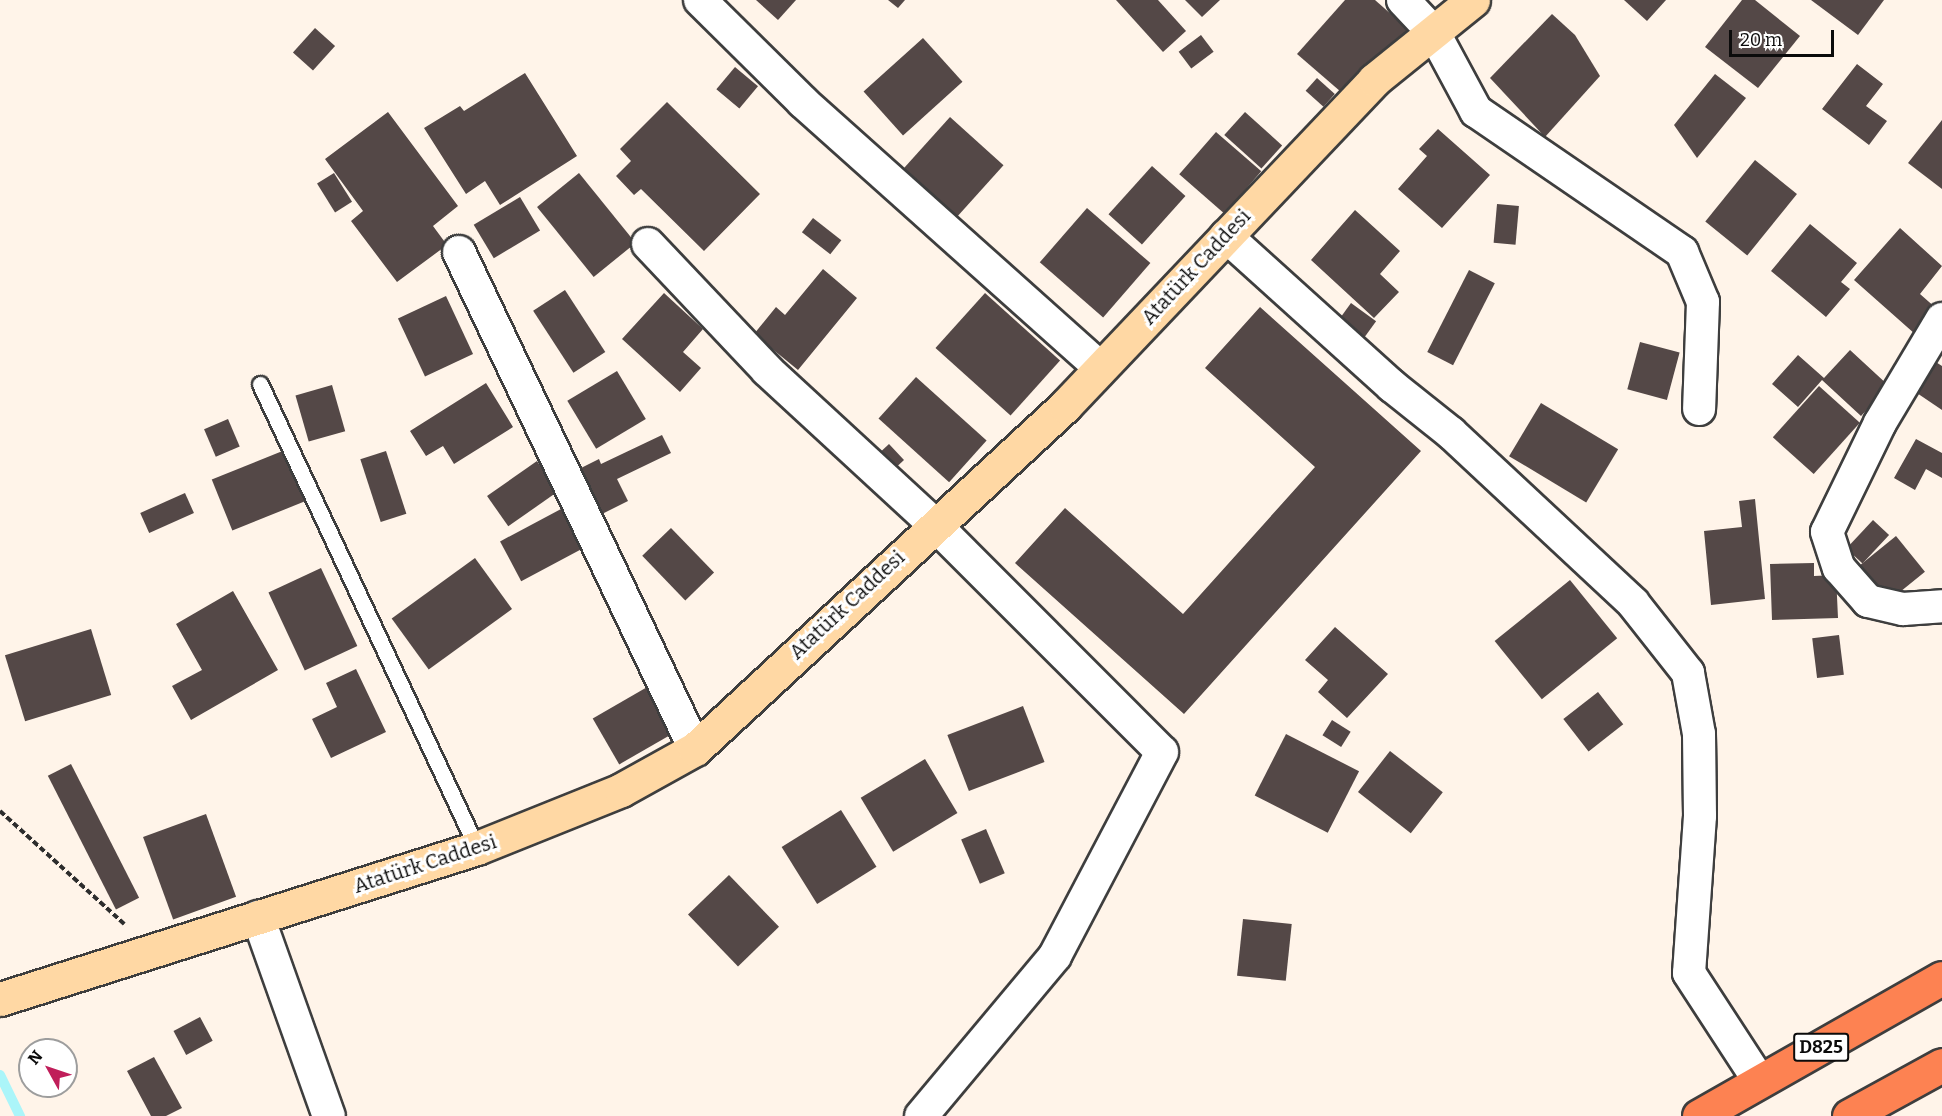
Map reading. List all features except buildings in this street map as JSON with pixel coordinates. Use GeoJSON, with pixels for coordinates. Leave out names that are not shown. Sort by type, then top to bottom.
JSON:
{"type":"FeatureCollection","features":[{"type":"Feature","properties":{"kind":"highway","name":"D825"},"geometry":{"type":"LineString","coordinates":[[1699,1116],[1942,978]]}},
{"type":"Feature","properties":{"kind":"highway"},"geometry":{"type":"LineString","coordinates":[[1849,1116],[1942,1065]]}},
{"type":"Feature","properties":{"kind":"main road","name":"Atatürk Caddesi"},"geometry":{"type":"LineString","coordinates":[[0,999],[477,848],[621,790],[695,749],[934,524],[1065,406],[1374,80],[1473,0]]}},
{"type":"Feature","properties":{"kind":"street"},"geometry":{"type":"LineString","coordinates":[[700,0],[803,102],[1101,368]]}},
{"type":"Feature","properties":{"kind":"street"},"geometry":{"type":"LineString","coordinates":[[1403,0],[1434,33],[1476,111],[1682,252],[1702,302],[1699,410]]}},
{"type":"Feature","properties":{"kind":"street"},"geometry":{"type":"LineString","coordinates":[[1226,236],[1392,386],[1451,433],[1602,573],[1633,603],[1688,673],[1699,734],[1700,805],[1689,974],[1760,1082]]}},
{"type":"Feature","properties":{"kind":"street"},"geometry":{"type":"LineString","coordinates":[[648,244],[767,370],[934,524],[1162,752],[1055,956],[921,1116]]}},
{"type":"Feature","properties":{"kind":"street"},"geometry":{"type":"LineString","coordinates":[[459,252],[695,749]]}},
{"type":"Feature","properties":{"kind":"street"},"geometry":{"type":"LineString","coordinates":[[1942,319],[1880,423],[1827,532],[1839,568],[1868,601],[1903,609],[1942,606]]}},
{"type":"Feature","properties":{"kind":"street"},"geometry":{"type":"LineString","coordinates":[[258,917],[329,1116]]}},
{"type":"Feature","properties":{"kind":"lane"},"geometry":{"type":"LineString","coordinates":[[260,384],[477,848]]}},
{"type":"Feature","properties":{"kind":"path"},"geometry":{"type":"LineString","coordinates":[[0,811],[92,898],[155,950]]}},
{"type":"Feature","properties":{"kind":"waterway"},"geometry":{"type":"LineString","coordinates":[[0,1075],[20,1116]]}}]}
